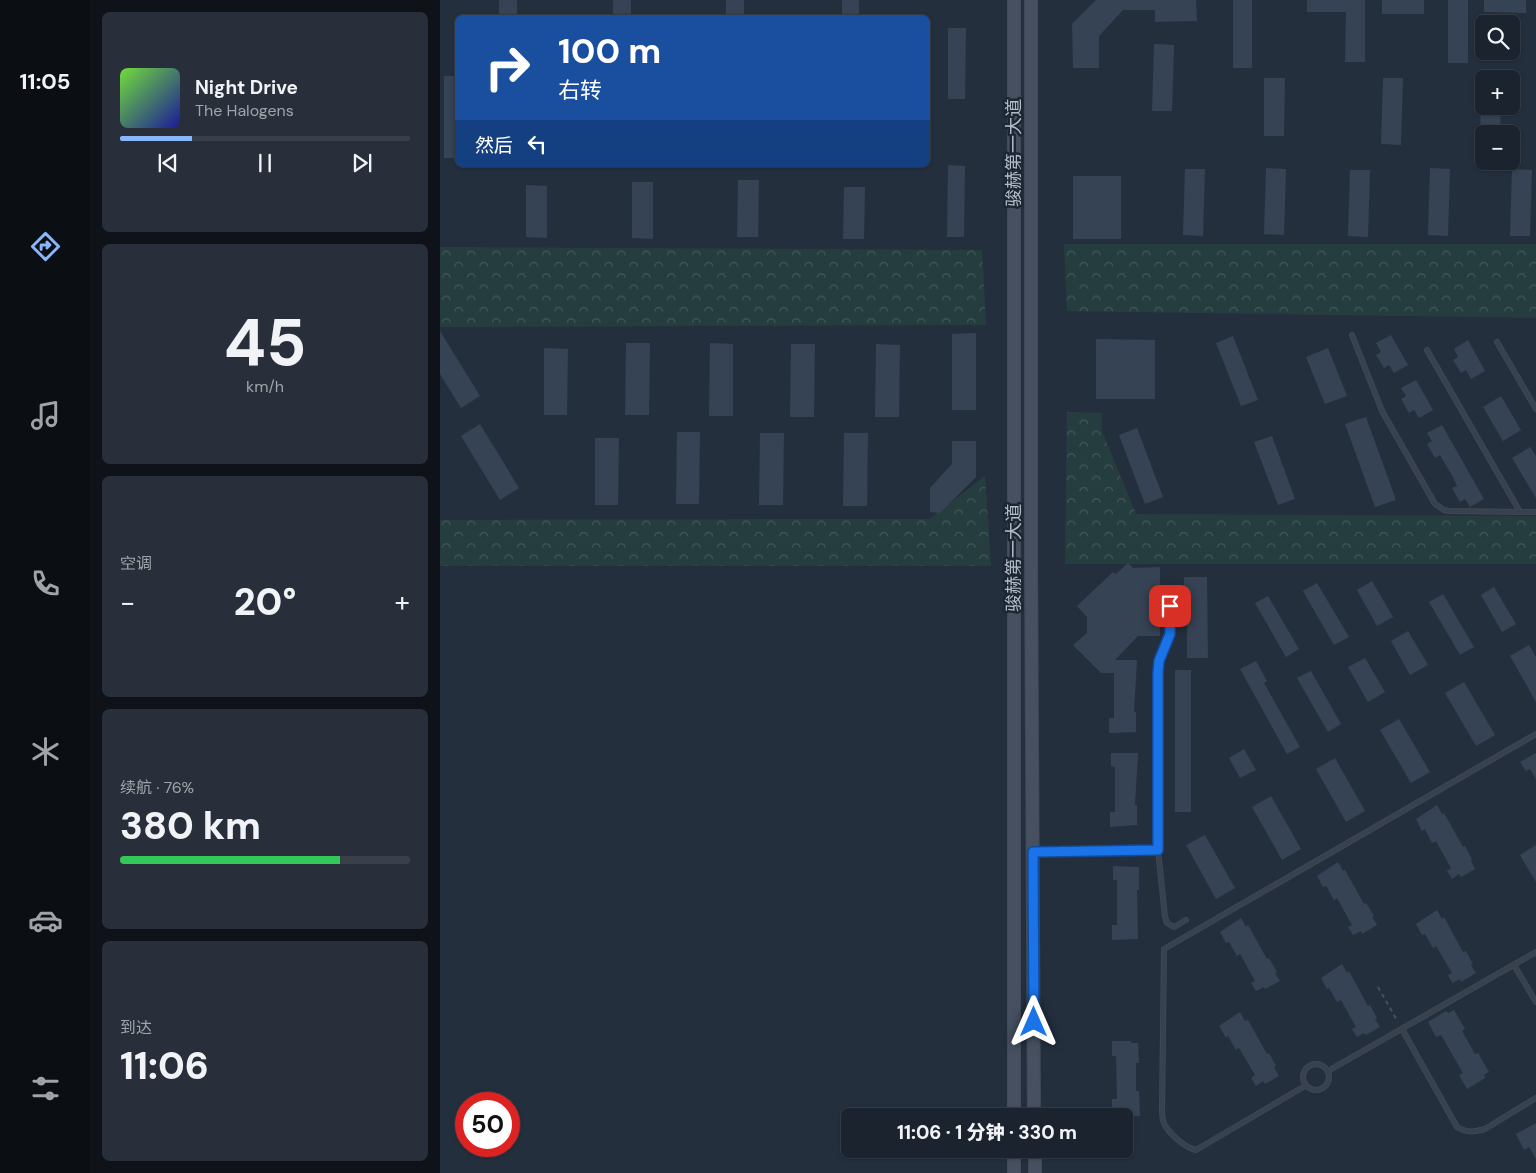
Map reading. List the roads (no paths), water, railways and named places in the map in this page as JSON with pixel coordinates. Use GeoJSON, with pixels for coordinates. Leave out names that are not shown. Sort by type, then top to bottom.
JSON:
{"type":"FeatureCollection","features":[{"type":"Feature","properties":{"kind":"main road","name":"骏赫第一大道"},"geometry":{"type":"LineString","coordinates":[[1014,0],[1014,1108]]}},
{"type":"Feature","properties":{"kind":"main road","name":"骏赫第一大道"},"geometry":{"type":"LineString","coordinates":[[1031,0],[1034,1108]]}},
{"type":"Feature","properties":{"kind":"main road"},"geometry":{"type":"LineString","coordinates":[[1014,1158],[1014,1173]]}},
{"type":"Feature","properties":{"kind":"main road"},"geometry":{"type":"LineString","coordinates":[[1034,1158],[1035,1173]]}},
{"type":"Feature","properties":{"kind":"lane"},"geometry":{"type":"LineString","coordinates":[[1352,335],[1382,411],[1435,504],[1441,509],[1449,511],[1536,512]]}},
{"type":"Feature","properties":{"kind":"lane"},"geometry":{"type":"LineString","coordinates":[[1498,342],[1536,409]]}},
{"type":"Feature","properties":{"kind":"lane"},"geometry":{"type":"LineString","coordinates":[[1427,350],[1520,512]]}},
{"type":"Feature","properties":{"kind":"lane"},"geometry":{"type":"LineString","coordinates":[[1170,606],[1170,634],[1159,661],[1158,673],[1158,850],[1167,924],[1174,927],[1186,920]]}},
{"type":"Feature","properties":{"kind":"lane"},"geometry":{"type":"LineString","coordinates":[[1305,1086],[1196,1150],[1191,1149],[1168,1129],[1165,1125],[1162,1111],[1164,949],[1536,734]]}},
{"type":"Feature","properties":{"kind":"lane"},"geometry":{"type":"LineString","coordinates":[[1033,852],[1158,850]]}},
{"type":"Feature","properties":{"kind":"lane"},"geometry":{"type":"LineString","coordinates":[[1328,1071],[1536,952]]}},
{"type":"Feature","properties":{"kind":"lane"},"geometry":{"type":"LineString","coordinates":[[1514,964],[1536,1002]]}},
{"type":"Feature","properties":{"kind":"lane"},"geometry":{"type":"LineString","coordinates":[[1402,1029],[1457,1127],[1462,1130],[1475,1132],[1484,1129],[1536,1098]]}},
{"type":"Feature","properties":{"kind":"lane"},"geometry":{"type":"LineString","coordinates":[[1321,1065],[1328,1071],[1329,1080],[1325,1088],[1312,1091],[1305,1086],[1302,1077],[1308,1066],[1321,1065]]}}]}
